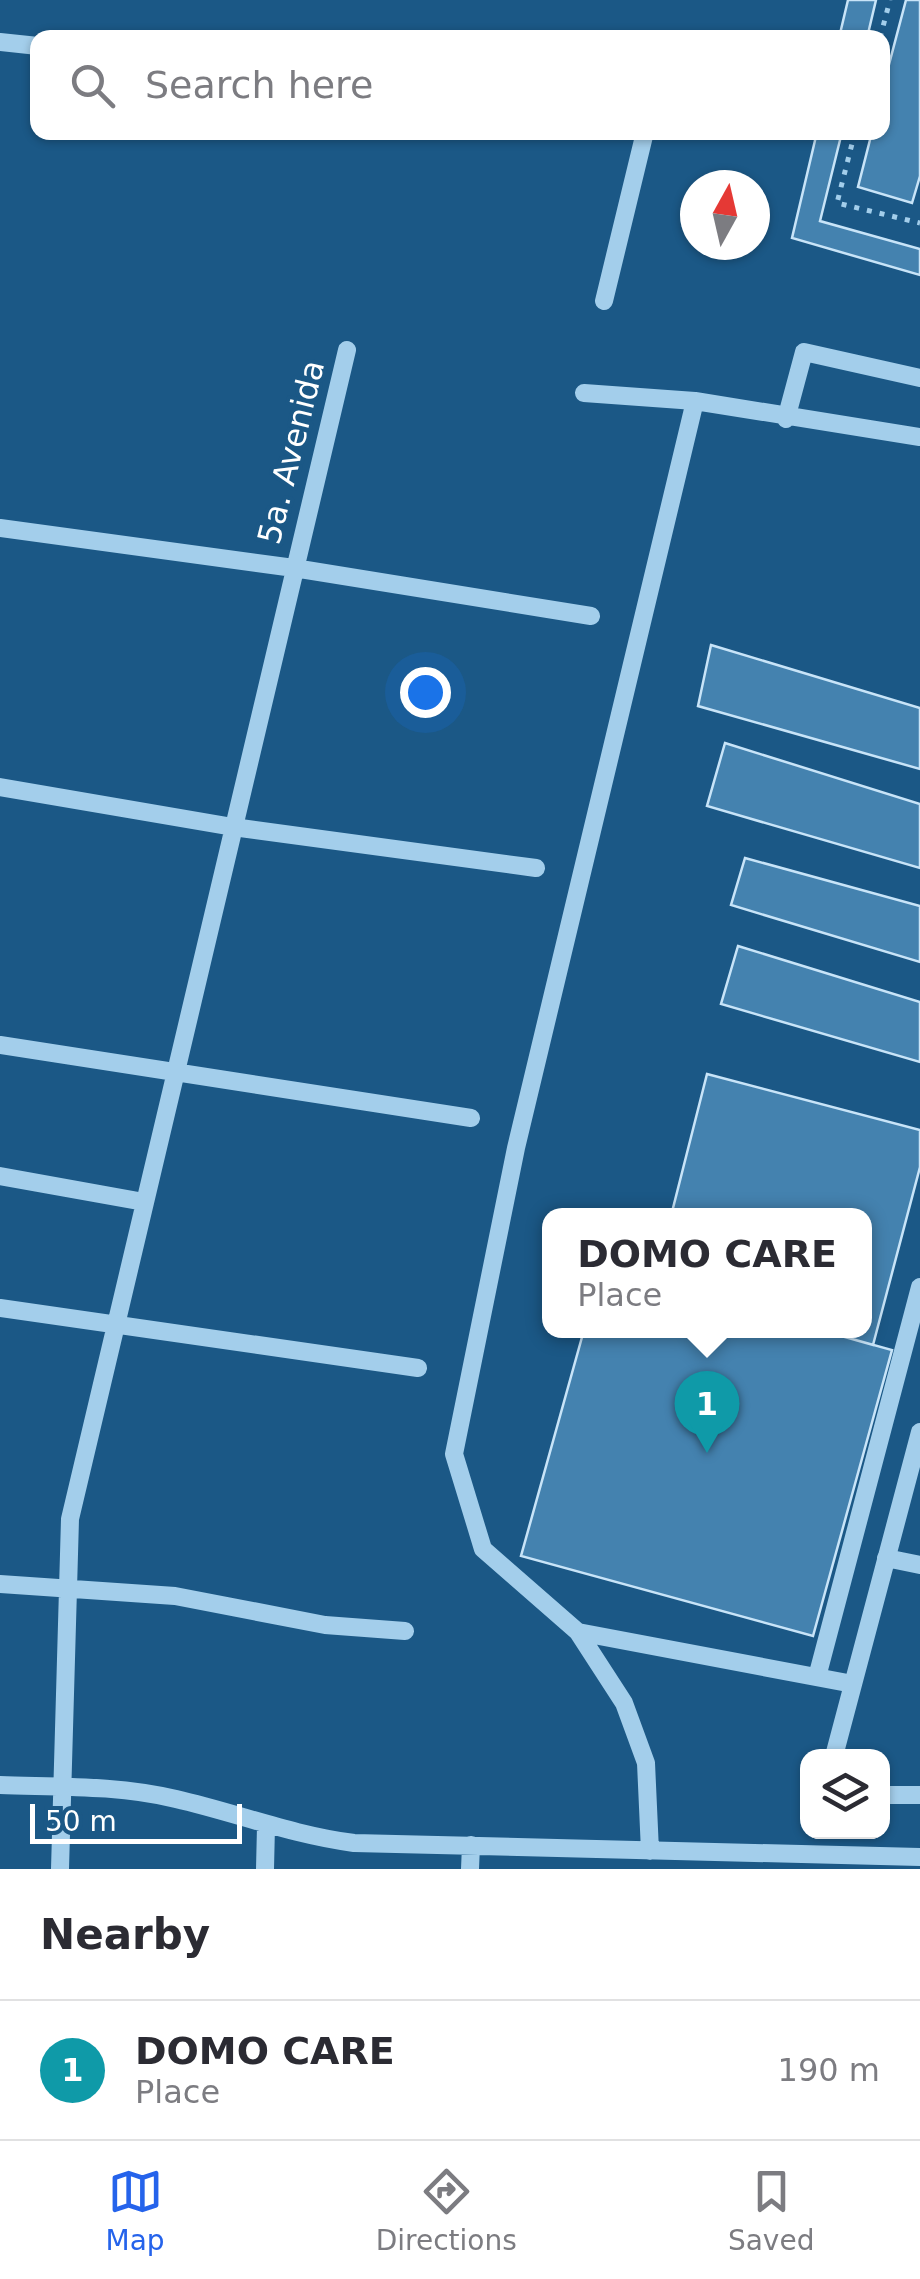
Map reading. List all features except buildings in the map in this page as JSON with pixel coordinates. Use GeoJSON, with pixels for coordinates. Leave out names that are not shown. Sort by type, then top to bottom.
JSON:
{"type":"FeatureCollection","features":[{"type":"Feature","properties":{"kind":"street"},"geometry":{"type":"LineString","coordinates":[[0,42],[30,45]]}},
{"type":"Feature","properties":{"kind":"street"},"geometry":{"type":"LineString","coordinates":[[604,301],[643,140]]}},
{"type":"Feature","properties":{"kind":"street","name":"5a. Avenida"},"geometry":{"type":"LineString","coordinates":[[60,1869],[70,1519],[346,350]]}},
{"type":"Feature","properties":{"kind":"street"},"geometry":{"type":"LineString","coordinates":[[786,419],[804,352],[920,378]]}},
{"type":"Feature","properties":{"kind":"street"},"geometry":{"type":"LineString","coordinates":[[584,393],[694,401],[786,419],[920,437]]}},
{"type":"Feature","properties":{"kind":"street"},"geometry":{"type":"LineString","coordinates":[[650,1851],[646,1763],[624,1703],[578,1632],[483,1549],[454,1454],[516,1148],[694,401]]}},
{"type":"Feature","properties":{"kind":"street"},"geometry":{"type":"LineString","coordinates":[[0,528],[294,568],[592,616]]}},
{"type":"Feature","properties":{"kind":"street"},"geometry":{"type":"LineString","coordinates":[[0,787],[233,826],[536,868]]}},
{"type":"Feature","properties":{"kind":"street"},"geometry":{"type":"LineString","coordinates":[[0,1045],[471,1118]]}},
{"type":"Feature","properties":{"kind":"street"},"geometry":{"type":"LineString","coordinates":[[0,1176],[144,1202]]}},
{"type":"Feature","properties":{"kind":"street"},"geometry":{"type":"LineString","coordinates":[[817,1677],[920,1287]]}},
{"type":"Feature","properties":{"kind":"street"},"geometry":{"type":"LineString","coordinates":[[0,1308],[418,1368]]}},
{"type":"Feature","properties":{"kind":"street"},"geometry":{"type":"LineString","coordinates":[[836,1749],[920,1432]]}},
{"type":"Feature","properties":{"kind":"street"},"geometry":{"type":"LineString","coordinates":[[886,1558],[920,1566]]}},
{"type":"Feature","properties":{"kind":"street"},"geometry":{"type":"LineString","coordinates":[[0,1584],[175,1596],[325,1625],[405,1631]]}},
{"type":"Feature","properties":{"kind":"street"},"geometry":{"type":"LineString","coordinates":[[578,1632],[852,1684]]}},
{"type":"Feature","properties":{"kind":"street"},"geometry":{"type":"LineString","coordinates":[[0,1785],[174,1798],[266,1826],[354,1843],[650,1851],[684,1860],[886,1863],[920,1857]]}},
{"type":"Feature","properties":{"kind":"street"},"geometry":{"type":"LineString","coordinates":[[890,1795],[920,1795]]}},
{"type":"Feature","properties":{"kind":"street"},"geometry":{"type":"LineString","coordinates":[[265,1869],[266,1826]]}},
{"type":"Feature","properties":{"kind":"street"},"geometry":{"type":"LineString","coordinates":[[470,1869],[472,1844]]}},
{"type":"Feature","properties":{"kind":"path"},"geometry":{"type":"LineString","coordinates":[[882,30],[890,0]]}},
{"type":"Feature","properties":{"kind":"path"},"geometry":{"type":"LineString","coordinates":[[854,140],[837,203],[920,222]]}},
{"type":"Feature","properties":{"kind":"place","name":"DOMO CARE"},"geometry":{"type":"Point","coordinates":[707,1453]}}]}
